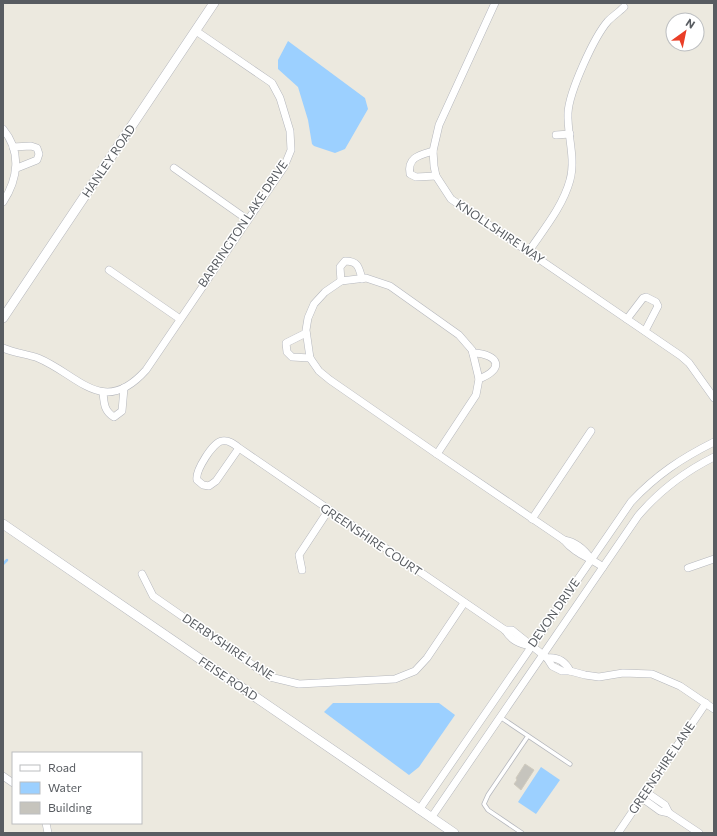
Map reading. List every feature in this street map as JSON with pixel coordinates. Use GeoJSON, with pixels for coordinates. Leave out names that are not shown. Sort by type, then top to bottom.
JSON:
{"type":"FeatureCollection","features":[{"type":"Feature","properties":{"kind":"street","name":"HANLEY ROAD"},"geometry":{"type":"LineString","coordinates":[[3,318],[214,3]]}},
{"type":"Feature","properties":{"kind":"street","name":"KNOLLSHIRE WAY"},"geometry":{"type":"LineString","coordinates":[[495,3],[439,125],[433,151],[436,176],[451,199],[645,331],[689,363],[714,398]]}},
{"type":"Feature","properties":{"kind":"street"},"geometry":{"type":"LineString","coordinates":[[529,252],[564,197],[571,178],[568,113],[572,93],[597,36],[608,22],[624,7]]}},
{"type":"Feature","properties":{"kind":"street","name":"BARRINGTON LAKE DRIVE"},"geometry":{"type":"LineString","coordinates":[[3,348],[39,358],[81,384],[103,392],[117,391],[124,388],[146,370],[284,167],[291,150],[290,131],[280,98],[272,83],[196,31]]}},
{"type":"Feature","properties":{"kind":"street"},"geometry":{"type":"LineString","coordinates":[[3,129],[14,147],[17,168],[11,191],[3,202]]}},
{"type":"Feature","properties":{"kind":"street"},"geometry":{"type":"LineString","coordinates":[[556,135],[570,134]]}},
{"type":"Feature","properties":{"kind":"street"},"geometry":{"type":"LineString","coordinates":[[14,147],[31,146],[37,148],[39,154],[37,160],[17,168]]}},
{"type":"Feature","properties":{"kind":"street"},"geometry":{"type":"LineString","coordinates":[[433,151],[417,156],[411,160],[408,166],[410,174],[416,177],[436,176]]}},
{"type":"Feature","properties":{"kind":"street"},"geometry":{"type":"LineString","coordinates":[[174,168],[248,220]]}},
{"type":"Feature","properties":{"kind":"street"},"geometry":{"type":"LineString","coordinates":[[341,281],[340,267],[345,261],[357,264],[360,267],[362,279]]}},
{"type":"Feature","properties":{"kind":"street"},"geometry":{"type":"LineString","coordinates":[[109,270],[180,319]]}},
{"type":"Feature","properties":{"kind":"street"},"geometry":{"type":"LineString","coordinates":[[437,454],[476,395],[479,379],[473,353],[460,335],[390,286],[376,280],[362,279],[341,281],[325,292],[314,304],[308,318],[306,333],[310,358],[319,371],[330,380],[437,454],[532,519],[564,540],[571,541],[585,550],[591,559],[603,567]]}},
{"type":"Feature","properties":{"kind":"street"},"geometry":{"type":"LineString","coordinates":[[627,319],[643,298],[656,302],[658,306],[645,331]]}},
{"type":"Feature","properties":{"kind":"street"},"geometry":{"type":"LineString","coordinates":[[306,333],[286,343],[286,347],[292,357],[310,358]]}},
{"type":"Feature","properties":{"kind":"street"},"geometry":{"type":"LineString","coordinates":[[473,353],[489,355],[496,363],[495,369],[491,374],[479,379]]}},
{"type":"Feature","properties":{"kind":"street"},"geometry":{"type":"LineString","coordinates":[[103,392],[104,405],[108,414],[114,417],[122,411],[124,388]]}},
{"type":"Feature","properties":{"kind":"street"},"geometry":{"type":"LineString","coordinates":[[532,519],[591,431]]}},
{"type":"Feature","properties":{"kind":"street","name":"GREENSHIRE COURT"},"geometry":{"type":"LineString","coordinates":[[239,448],[216,481],[209,486],[203,485],[197,480],[197,471],[215,445],[222,441],[231,442],[464,603],[505,630],[512,630],[544,656]]}},
{"type":"Feature","properties":{"kind":"street","name":"DEVON DRIVE"},"geometry":{"type":"LineString","coordinates":[[419,810],[624,511],[649,484],[681,459],[714,442]]}},
{"type":"Feature","properties":{"kind":"street","name":"DEVON DRIVE"},"geometry":{"type":"LineString","coordinates":[[431,818],[544,656],[638,516],[652,501],[679,477],[714,458]]}},
{"type":"Feature","properties":{"kind":"street"},"geometry":{"type":"LineString","coordinates":[[302,570],[299,555],[328,510]]}},
{"type":"Feature","properties":{"kind":"street","name":"FEISE ROAD"},"geometry":{"type":"LineString","coordinates":[[3,524],[454,833]]}},
{"type":"Feature","properties":{"kind":"street"},"geometry":{"type":"LineString","coordinates":[[688,568],[714,559]]}},
{"type":"Feature","properties":{"kind":"street","name":"DERBYSHIRE LANE"},"geometry":{"type":"LineString","coordinates":[[142,574],[153,596],[160,601],[270,677],[299,684],[395,679],[415,671],[428,658],[464,603]]}},
{"type":"Feature","properties":{"kind":"street"},"geometry":{"type":"LineString","coordinates":[[544,656],[554,657],[566,664],[570,671],[585,675],[599,677],[623,673],[652,674],[680,686],[714,709]]}},
{"type":"Feature","properties":{"kind":"street","name":"GREENSHIRE LANE"},"geometry":{"type":"LineString","coordinates":[[618,833],[706,703]]}},
{"type":"Feature","properties":{"kind":"street"},"geometry":{"type":"LineString","coordinates":[[488,709],[500,717]]}},
{"type":"Feature","properties":{"kind":"street"},"geometry":{"type":"LineString","coordinates":[[3,776],[12,782]]}},
{"type":"Feature","properties":{"kind":"street"},"geometry":{"type":"LineString","coordinates":[[644,795],[660,811],[669,812],[700,833]]}},
{"type":"Feature","properties":{"kind":"lane"},"geometry":{"type":"LineString","coordinates":[[500,717],[570,764]]}},
{"type":"Feature","properties":{"kind":"lane"},"geometry":{"type":"LineString","coordinates":[[522,833],[491,812],[484,804],[488,795],[528,736]]}},
{"type":"Feature","properties":{"kind":"water"},"geometry":{"type":"Polygon","coordinates":[[[288,41],[365,98],[368,109],[345,149],[335,153],[312,144],[308,120],[298,87],[278,69],[278,60],[288,41]]]}},
{"type":"Feature","properties":{"kind":"water"},"geometry":{"type":"Polygon","coordinates":[[[333,703],[439,703],[455,715],[419,767],[409,775],[324,712],[333,703]]]}},
{"type":"Feature","properties":{"kind":"water"},"geometry":{"type":"Polygon","coordinates":[[[541,767],[560,780],[536,814],[518,802],[541,767]]]}},
{"type":"Feature","properties":{"kind":"building"},"geometry":{"type":"Polygon","coordinates":[[[525,764],[534,770],[521,790],[514,784],[525,764]]]}},
{"type":"Feature","properties":{"kind":"waterway"},"geometry":{"type":"LineString","coordinates":[[3,564],[7,560]]}}]}
